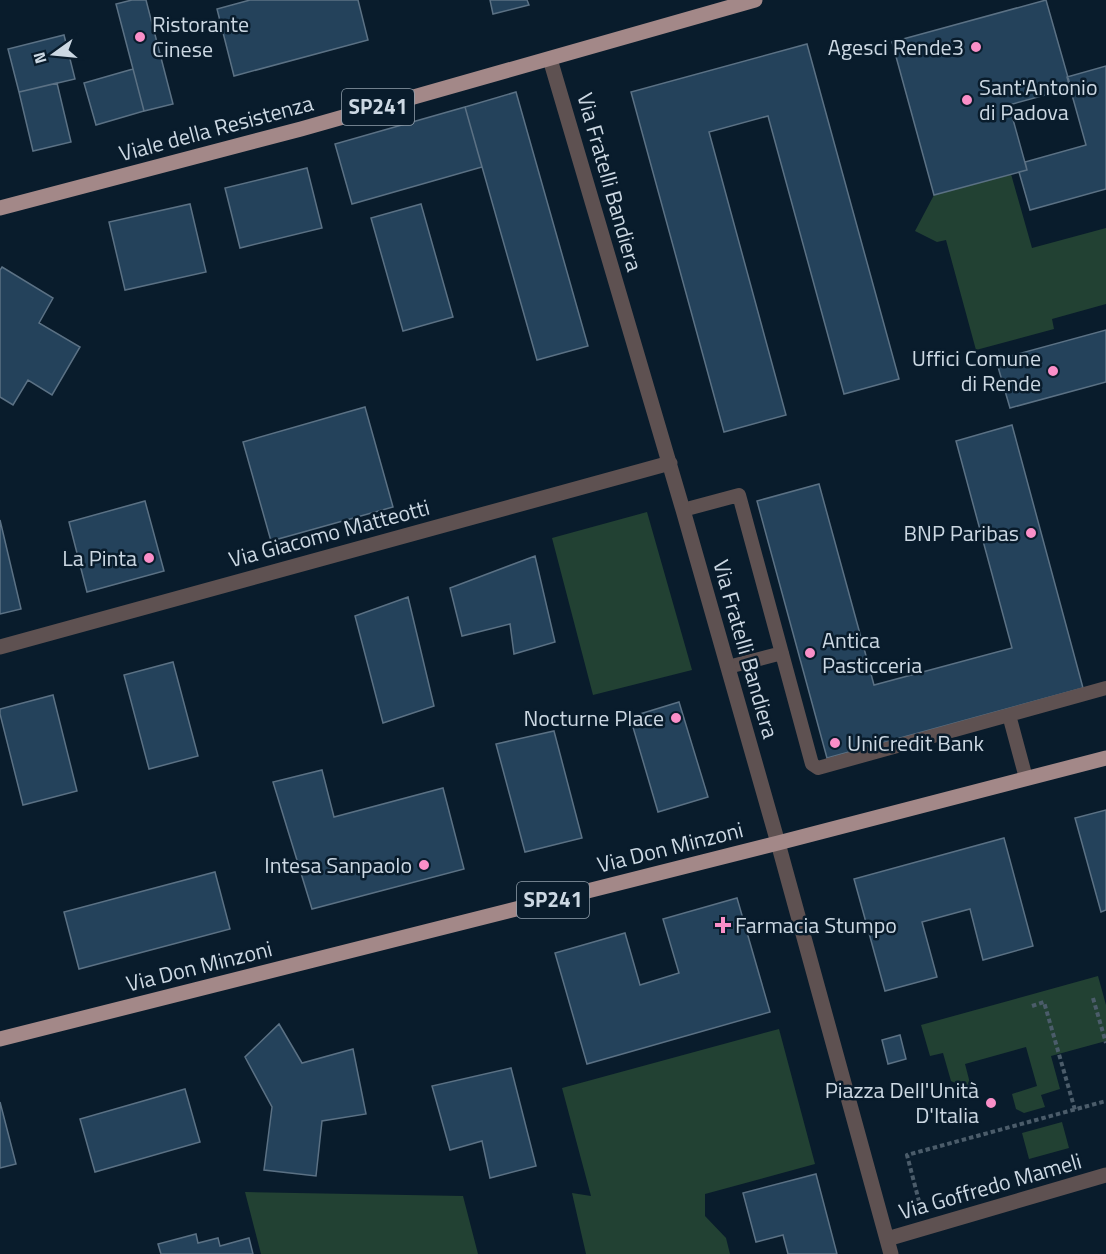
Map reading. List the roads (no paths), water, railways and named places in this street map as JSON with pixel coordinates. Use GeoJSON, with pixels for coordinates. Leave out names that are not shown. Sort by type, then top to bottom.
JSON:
{"type":"FeatureCollection","features":[{"type":"Feature","properties":{"kind":"main road","name":"Viale della Resistenza"},"geometry":{"type":"LineString","coordinates":[[0,208],[290,132],[755,0]]}},
{"type":"Feature","properties":{"kind":"main road","name":"Via Don Minzoni"},"geometry":{"type":"LineString","coordinates":[[0,1039],[1106,758]]}},
{"type":"Feature","properties":{"kind":"street","name":"Via Fratelli Bandiera"},"geometry":{"type":"LineString","coordinates":[[550,59],[670,463],[889,1247]]}},
{"type":"Feature","properties":{"kind":"street","name":"Via Giacomo Matteotti"},"geometry":{"type":"LineString","coordinates":[[0,647],[670,463]]}},
{"type":"Feature","properties":{"kind":"street","name":"Via Goffredo Mameli"},"geometry":{"type":"LineString","coordinates":[[889,1247],[926,1227],[1106,1176]]}},
{"type":"Feature","properties":{"kind":"lane"},"geometry":{"type":"LineString","coordinates":[[683,510],[739,495],[812,764],[818,768],[1106,688]]}},
{"type":"Feature","properties":{"kind":"lane"},"geometry":{"type":"LineString","coordinates":[[728,667],[782,653]]}},
{"type":"Feature","properties":{"kind":"lane"},"geometry":{"type":"LineString","coordinates":[[1010,715],[1026,778]]}},
{"type":"Feature","properties":{"kind":"place","name":"Ristorante Cinese"},"geometry":{"type":"Point","coordinates":[140,37]}},
{"type":"Feature","properties":{"kind":"place","name":"Agesci Rende3"},"geometry":{"type":"Point","coordinates":[976,47]}},
{"type":"Feature","properties":{"kind":"place","name":"Sant'Antonio di Padova"},"geometry":{"type":"Point","coordinates":[967,100]}},
{"type":"Feature","properties":{"kind":"place","name":"Uffici Comune di Rende"},"geometry":{"type":"Point","coordinates":[1053,371]}},
{"type":"Feature","properties":{"kind":"place","name":"BNP Paribas"},"geometry":{"type":"Point","coordinates":[1031,533]}},
{"type":"Feature","properties":{"kind":"place","name":"La Pinta"},"geometry":{"type":"Point","coordinates":[149,558]}},
{"type":"Feature","properties":{"kind":"place","name":"Antica Pasticceria"},"geometry":{"type":"Point","coordinates":[810,653]}},
{"type":"Feature","properties":{"kind":"place","name":"Nocturne Place"},"geometry":{"type":"Point","coordinates":[676,718]}},
{"type":"Feature","properties":{"kind":"place","name":"UniCredit Bank"},"geometry":{"type":"Point","coordinates":[835,743]}},
{"type":"Feature","properties":{"kind":"place","name":"Intesa Sanpaolo"},"geometry":{"type":"Point","coordinates":[424,865]}},
{"type":"Feature","properties":{"kind":"place","name":"Farmacia Stumpo"},"geometry":{"type":"Point","coordinates":[723,925]}},
{"type":"Feature","properties":{"kind":"place","name":"Piazza Dell'Unità D'Italia"},"geometry":{"type":"Point","coordinates":[991,1103]}}]}
